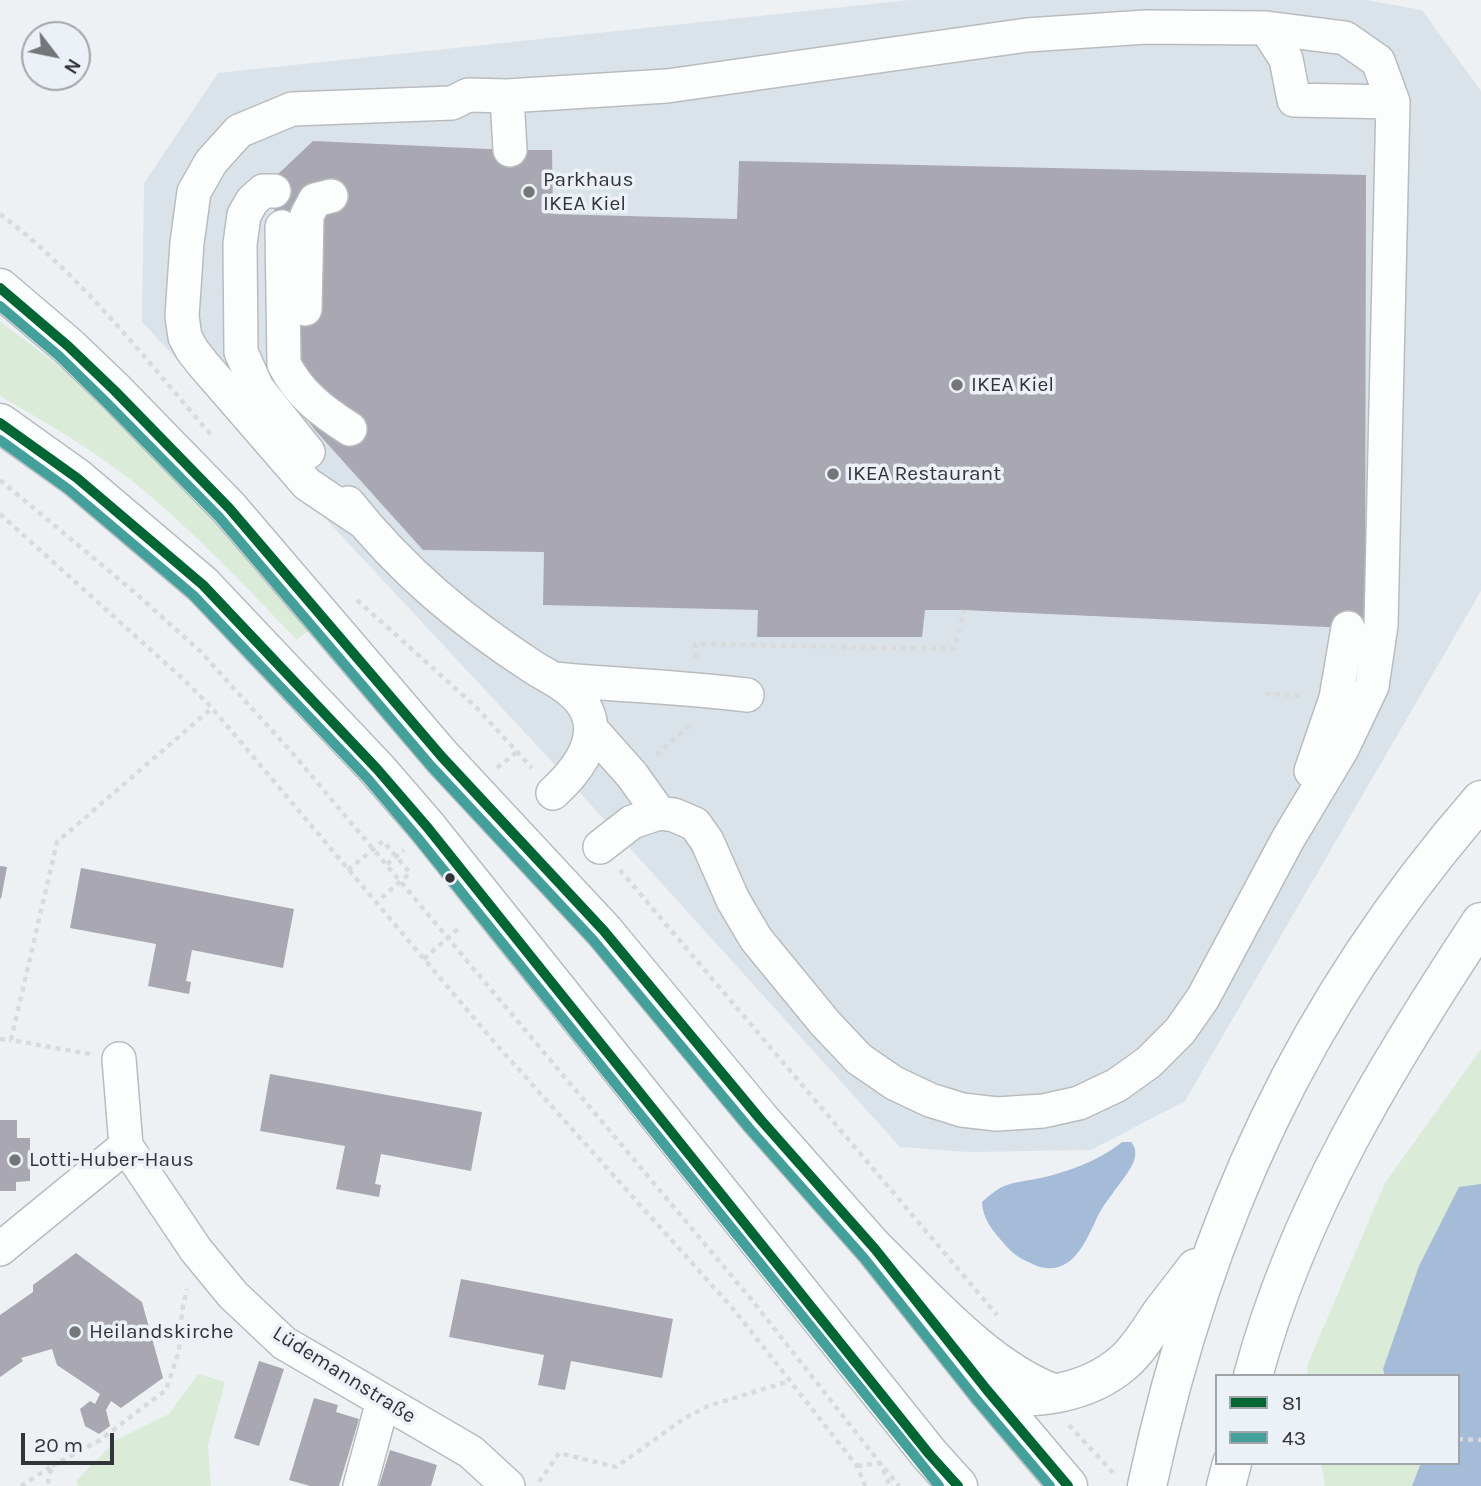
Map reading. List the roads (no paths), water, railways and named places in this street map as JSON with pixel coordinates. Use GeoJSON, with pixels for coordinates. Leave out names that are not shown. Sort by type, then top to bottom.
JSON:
{"type":"FeatureCollection","features":[{"type":"Feature","properties":{"kind":"main road"},"geometry":{"type":"LineString","coordinates":[[0,288],[116,391],[229,509],[442,757],[604,931],[760,1119],[875,1249],[987,1390],[1068,1486]]}},
{"type":"Feature","properties":{"kind":"main road"},"geometry":{"type":"LineString","coordinates":[[0,423],[77,478],[203,585],[377,769],[428,828],[930,1455],[958,1486]]}},
{"type":"Feature","properties":{"kind":"main road"},"geometry":{"type":"LineString","coordinates":[[1132,1481],[1216,1241],[1269,1117],[1294,1068],[1376,934],[1481,800]]}},
{"type":"Feature","properties":{"kind":"main road"},"geometry":{"type":"LineString","coordinates":[[1254,1374],[1294,1256],[1336,1165],[1418,1020],[1481,922]]}},
{"type":"Feature","properties":{"kind":"main road"},"geometry":{"type":"LineString","coordinates":[[987,1390],[1015,1397],[1055,1394],[1093,1381],[1124,1362],[1142,1342],[1216,1241]]}},
{"type":"Feature","properties":{"kind":"main road"},"geometry":{"type":"LineString","coordinates":[[875,1249],[958,1329],[984,1350],[1036,1387],[1055,1394]]}},
{"type":"Feature","properties":{"kind":"main road"},"geometry":{"type":"LineString","coordinates":[[1226,1486],[1231,1465]]}},
{"type":"Feature","properties":{"kind":"street"},"geometry":{"type":"LineString","coordinates":[[362,521],[307,484],[192,350],[185,337],[182,316],[194,192],[211,162],[239,131],[292,109],[452,103],[468,95],[507,96],[667,86],[1027,35],[1146,27],[1266,28],[1345,38],[1378,61],[1393,102],[1381,625],[1372,686],[1342,749],[1288,839],[1203,998],[1180,1031],[1149,1062],[1116,1085],[1079,1102],[1044,1111],[997,1114],[962,1110],[930,1100],[894,1083],[859,1059],[825,1023],[756,939],[733,900],[707,841],[695,824],[674,815],[659,813],[632,822],[600,847]]}},
{"type":"Feature","properties":{"kind":"street"},"geometry":{"type":"LineString","coordinates":[[1266,28],[1286,59],[1294,100],[1393,102]]}},
{"type":"Feature","properties":{"kind":"street"},"geometry":{"type":"LineString","coordinates":[[507,96],[510,150]]}},
{"type":"Feature","properties":{"kind":"street"},"geometry":{"type":"LineString","coordinates":[[274,191],[263,191],[252,201],[244,215],[240,244],[241,352],[257,388],[362,521],[392,554],[451,610],[582,701],[591,729],[582,760],[566,781],[544,781]]}},
{"type":"Feature","properties":{"kind":"street"},"geometry":{"type":"LineString","coordinates":[[303,359],[307,215],[314,200],[331,196]]}},
{"type":"Feature","properties":{"kind":"street"},"geometry":{"type":"LineString","coordinates":[[282,227],[284,364],[291,378],[315,406],[349,429]]}},
{"type":"Feature","properties":{"kind":"street"},"geometry":{"type":"LineString","coordinates":[[1288,839],[1336,698],[1348,628]]}},
{"type":"Feature","properties":{"kind":"street"},"geometry":{"type":"LineString","coordinates":[[553,679],[697,688],[747,695]]}},
{"type":"Feature","properties":{"kind":"street"},"geometry":{"type":"LineString","coordinates":[[591,729],[632,775],[659,813]]}},
{"type":"Feature","properties":{"kind":"street","name":"Lüdemannstraße"},"geometry":{"type":"LineString","coordinates":[[119,1059],[126,1146],[196,1250],[233,1295],[284,1343],[471,1452],[508,1486]]}},
{"type":"Feature","properties":{"kind":"street"},"geometry":{"type":"LineString","coordinates":[[0,1249],[126,1146]]}},
{"type":"Feature","properties":{"kind":"street"},"geometry":{"type":"LineString","coordinates":[[360,1486],[383,1401]]}},
{"type":"Feature","properties":{"kind":"water"},"geometry":{"type":"Polygon","coordinates":[[[1122,1142],[1131,1142],[1135,1148],[1134,1161],[1102,1209],[1082,1247],[1069,1262],[1051,1268],[1031,1264],[1011,1251],[991,1227],[982,1202],[996,1191],[1007,1185],[1070,1170],[1103,1155],[1122,1142]]]}},
{"type":"Feature","properties":{"kind":"water"},"geometry":{"type":"Polygon","coordinates":[[[1481,1184],[1481,1486],[1412,1486],[1420,1465],[1460,1465],[1460,1374],[1384,1374],[1383,1369],[1419,1266],[1459,1187],[1481,1184]]]}},
{"type":"Feature","properties":{"kind":"place","name":"Parkhaus IKEA Kiel"},"geometry":{"type":"Point","coordinates":[529,192]}},
{"type":"Feature","properties":{"kind":"place","name":"IKEA Kiel"},"geometry":{"type":"Point","coordinates":[957,385]}},
{"type":"Feature","properties":{"kind":"place","name":"IKEA Restaurant"},"geometry":{"type":"Point","coordinates":[833,474]}},
{"type":"Feature","properties":{"kind":"place","name":"Lotti-Huber-Haus"},"geometry":{"type":"Point","coordinates":[15,1160]}},
{"type":"Feature","properties":{"kind":"place","name":"Heilandskirche"},"geometry":{"type":"Point","coordinates":[75,1332]}}]}
